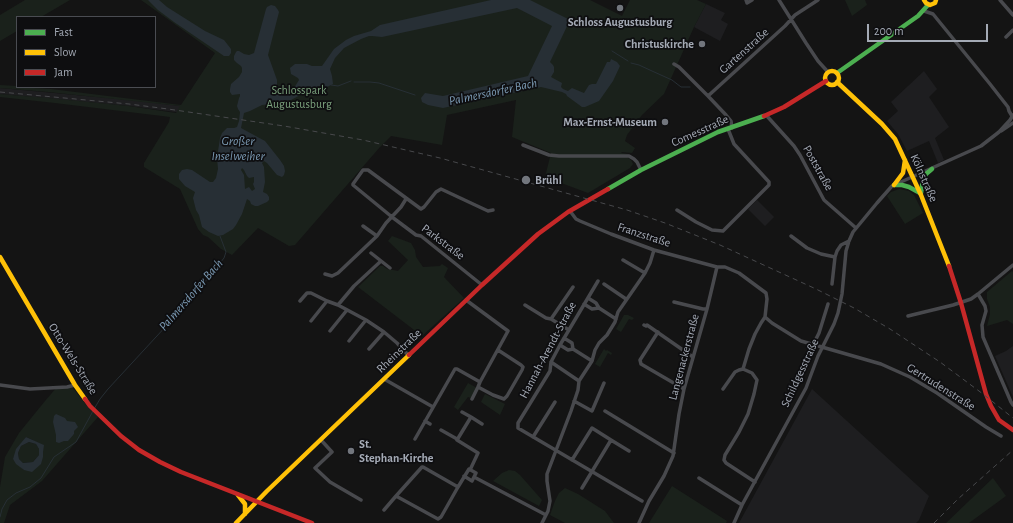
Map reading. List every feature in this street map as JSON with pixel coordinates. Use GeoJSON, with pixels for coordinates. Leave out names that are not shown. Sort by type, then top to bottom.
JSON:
{"type":"FeatureCollection","features":[{"type":"Feature","properties":{"kind":"main road"},"geometry":{"type":"LineString","coordinates":[[924,0],[928,5]]}},
{"type":"Feature","properties":{"kind":"main road"},"geometry":{"type":"LineString","coordinates":[[837,73],[924,11],[928,5],[934,4],[936,0]]}},
{"type":"Feature","properties":{"kind":"main road"},"geometry":{"type":"LineString","coordinates":[[832,71],[837,73],[837,82],[831,84],[826,81],[825,75],[828,72],[832,71]]}},
{"type":"Feature","properties":{"kind":"main road","name":"Comesstraße"},"geometry":{"type":"LineString","coordinates":[[583,204],[641,170],[707,137],[766,115],[826,81]]}},
{"type":"Feature","properties":{"kind":"main road","name":"Kölnstraße"},"geometry":{"type":"LineString","coordinates":[[837,82],[882,124],[895,139],[921,195],[949,265],[990,406],[999,420],[1013,430]]}},
{"type":"Feature","properties":{"kind":"main road"},"geometry":{"type":"LineString","coordinates":[[894,185],[903,173],[905,160]]}},
{"type":"Feature","properties":{"kind":"main road"},"geometry":{"type":"LineString","coordinates":[[921,195],[923,179],[932,169]]}},
{"type":"Feature","properties":{"kind":"main road"},"geometry":{"type":"LineString","coordinates":[[894,185],[909,187],[921,195]]}},
{"type":"Feature","properties":{"kind":"main road","name":"Rheinstraße"},"geometry":{"type":"LineString","coordinates":[[236,523],[267,491],[482,285],[538,234],[583,204]]}},
{"type":"Feature","properties":{"kind":"main road","name":"Otto-Wels-Straße"},"geometry":{"type":"LineString","coordinates":[[0,256],[74,385],[96,413],[122,436],[139,450],[181,472],[312,523]]}},
{"type":"Feature","properties":{"kind":"main road"},"geometry":{"type":"LineString","coordinates":[[237,493],[245,504],[245,514]]}},
{"type":"Feature","properties":{"kind":"street"},"geometry":{"type":"LineString","coordinates":[[746,0],[747,3],[752,0]]}},
{"type":"Feature","properties":{"kind":"street"},"geometry":{"type":"LineString","coordinates":[[779,0],[818,61],[828,72]]}},
{"type":"Feature","properties":{"kind":"street","name":"Gartenstraße"},"geometry":{"type":"LineString","coordinates":[[708,96],[786,26],[795,16],[818,0]]}},
{"type":"Feature","properties":{"kind":"street"},"geometry":{"type":"LineString","coordinates":[[1000,0],[1013,15]]}},
{"type":"Feature","properties":{"kind":"street"},"geometry":{"type":"LineString","coordinates":[[924,11],[933,14],[999,95],[1008,107],[1013,119]]}},
{"type":"Feature","properties":{"kind":"street"},"geometry":{"type":"LineString","coordinates":[[1006,37],[1013,30]]}},
{"type":"Feature","properties":{"kind":"street"},"geometry":{"type":"LineString","coordinates":[[674,64],[682,70],[726,115],[731,122],[730,128],[734,144],[769,182],[769,185],[723,231],[712,230],[677,210]]}},
{"type":"Feature","properties":{"kind":"street","name":"Poststraße"},"geometry":{"type":"LineString","coordinates":[[766,115],[800,154],[824,200],[856,228]]}},
{"type":"Feature","properties":{"kind":"street","name":"Schildgesstraße"},"geometry":{"type":"LineString","coordinates":[[734,523],[742,505],[806,388],[822,347],[832,328],[840,307],[844,281],[845,255],[848,241],[856,228],[884,194],[894,185],[981,146],[1013,119]]}},
{"type":"Feature","properties":{"kind":"street"},"geometry":{"type":"LineString","coordinates":[[522,145],[549,155],[629,156],[638,162],[641,170]]}},
{"type":"Feature","properties":{"kind":"street","name":"Parkstraße"},"geometry":{"type":"LineString","coordinates":[[406,199],[368,170],[364,170],[354,181],[353,185],[392,217],[416,235],[421,236],[482,285]]}},
{"type":"Feature","properties":{"kind":"street"},"geometry":{"type":"LineString","coordinates":[[325,274],[332,276],[338,273],[377,236],[406,199],[420,209],[436,192],[441,189],[488,211],[493,210]]}},
{"type":"Feature","properties":{"kind":"street","name":"Franzstraße"},"geometry":{"type":"LineString","coordinates":[[570,212],[580,221],[654,250],[717,267],[731,269],[739,273],[763,291],[767,296],[765,317]]}},
{"type":"Feature","properties":{"kind":"street"},"geometry":{"type":"LineString","coordinates":[[363,226],[377,236]]}},
{"type":"Feature","properties":{"kind":"street"},"geometry":{"type":"LineString","coordinates":[[792,236],[807,248],[821,254],[835,257]]}},
{"type":"Feature","properties":{"kind":"street","name":"Schildgesstraße"},"geometry":{"type":"LineString","coordinates":[[832,284],[835,257],[841,244],[848,241]]}},
{"type":"Feature","properties":{"kind":"street"},"geometry":{"type":"LineString","coordinates":[[542,523],[550,501],[547,474],[574,402],[579,381],[592,361],[595,350],[615,322],[618,312],[645,273],[654,250]]}},
{"type":"Feature","properties":{"kind":"street"},"geometry":{"type":"LineString","coordinates":[[371,253],[390,268]]}},
{"type":"Feature","properties":{"kind":"street"},"geometry":{"type":"LineString","coordinates":[[623,260],[645,273]]}},
{"type":"Feature","properties":{"kind":"street"},"geometry":{"type":"LineString","coordinates":[[338,305],[354,286],[381,261]]}},
{"type":"Feature","properties":{"kind":"street"},"geometry":{"type":"LineString","coordinates":[[908,316],[961,303],[978,294],[1013,265]]}},
{"type":"Feature","properties":{"kind":"street","name":"Langenackerstraße"},"geometry":{"type":"LineString","coordinates":[[639,523],[649,501],[666,472],[674,453],[684,389],[707,309],[717,267]]}},
{"type":"Feature","properties":{"kind":"street","name":"Hannah-Arendt-Straße"},"geometry":{"type":"LineString","coordinates":[[533,437],[518,428],[518,423],[550,372],[551,362],[598,281]]}},
{"type":"Feature","properties":{"kind":"street"},"geometry":{"type":"LineString","coordinates":[[604,284],[626,299]]}},
{"type":"Feature","properties":{"kind":"street"},"geometry":{"type":"LineString","coordinates":[[551,320],[573,287]]}},
{"type":"Feature","properties":{"kind":"street"},"geometry":{"type":"LineString","coordinates":[[300,301],[307,293],[311,293],[328,302],[338,305],[366,320],[384,332],[409,356]]}},
{"type":"Feature","properties":{"kind":"street"},"geometry":{"type":"LineString","coordinates":[[978,294],[985,306],[986,311],[982,324],[983,337],[1013,405]]}},
{"type":"Feature","properties":{"kind":"street"},"geometry":{"type":"LineString","coordinates":[[588,298],[596,302],[599,308],[616,319]]}},
{"type":"Feature","properties":{"kind":"street"},"geometry":{"type":"LineString","coordinates":[[466,300],[508,331],[472,399]]}},
{"type":"Feature","properties":{"kind":"street"},"geometry":{"type":"LineString","coordinates":[[311,321],[328,302]]}},
{"type":"Feature","properties":{"kind":"street"},"geometry":{"type":"LineString","coordinates":[[674,302],[707,309]]}},
{"type":"Feature","properties":{"kind":"street"},"geometry":{"type":"LineString","coordinates":[[584,304],[592,309],[599,308]]}},
{"type":"Feature","properties":{"kind":"street","name":"Schildgesstraße"},"geometry":{"type":"LineString","coordinates":[[813,345],[819,333],[828,304]]}},
{"type":"Feature","properties":{"kind":"street"},"geometry":{"type":"LineString","coordinates":[[525,305],[569,330]]}},
{"type":"Feature","properties":{"kind":"street"},"geometry":{"type":"LineString","coordinates":[[330,331],[347,310]]}},
{"type":"Feature","properties":{"kind":"street"},"geometry":{"type":"LineString","coordinates":[[743,369],[755,334],[765,317]]}},
{"type":"Feature","properties":{"kind":"street","name":"Gertrudenstraße"},"geometry":{"type":"LineString","coordinates":[[765,317],[801,341],[881,364],[910,377],[1001,436]]}},
{"type":"Feature","properties":{"kind":"street"},"geometry":{"type":"LineString","coordinates":[[349,341],[366,320]]}},
{"type":"Feature","properties":{"kind":"street"},"geometry":{"type":"LineString","coordinates":[[644,325],[647,325],[658,332],[693,357]]}},
{"type":"Feature","properties":{"kind":"street"},"geometry":{"type":"LineString","coordinates":[[369,349],[384,332]]}},
{"type":"Feature","properties":{"kind":"street"},"geometry":{"type":"LineString","coordinates":[[658,332],[640,360],[641,364],[684,389]]}},
{"type":"Feature","properties":{"kind":"street"},"geometry":{"type":"LineString","coordinates":[[564,338],[572,343],[573,349]]}},
{"type":"Feature","properties":{"kind":"street"},"geometry":{"type":"LineString","coordinates":[[560,345],[568,350],[573,349],[592,361]]}},
{"type":"Feature","properties":{"kind":"street"},"geometry":{"type":"LineString","coordinates":[[478,387],[504,399],[522,370],[523,367],[521,365],[498,350]]}},
{"type":"Feature","properties":{"kind":"street"},"geometry":{"type":"LineString","coordinates":[[551,362],[579,381]]}},
{"type":"Feature","properties":{"kind":"street"},"geometry":{"type":"LineString","coordinates":[[415,439],[455,369],[480,382]]}},
{"type":"Feature","properties":{"kind":"street"},"geometry":{"type":"LineString","coordinates":[[723,390],[735,372],[739,370],[743,369],[752,373],[757,380],[748,414],[740,432],[725,455],[724,460],[726,463],[755,482]]}},
{"type":"Feature","properties":{"kind":"street"},"geometry":{"type":"LineString","coordinates":[[384,379],[433,407]]}},
{"type":"Feature","properties":{"kind":"street"},"geometry":{"type":"LineString","coordinates":[[574,402],[592,411],[604,383]]}},
{"type":"Feature","properties":{"kind":"street"},"geometry":{"type":"LineString","coordinates":[[0,385],[30,389],[74,385]]}},
{"type":"Feature","properties":{"kind":"street"},"geometry":{"type":"LineString","coordinates":[[555,402],[533,437],[642,502]]}},
{"type":"Feature","properties":{"kind":"street"},"geometry":{"type":"LineString","coordinates":[[605,411],[674,453]]}},
{"type":"Feature","properties":{"kind":"street"},"geometry":{"type":"LineString","coordinates":[[462,412],[482,424]]}},
{"type":"Feature","properties":{"kind":"street"},"geometry":{"type":"LineString","coordinates":[[457,439],[470,417]]}},
{"type":"Feature","properties":{"kind":"street"},"geometry":{"type":"LineString","coordinates":[[425,421],[430,424]]}},
{"type":"Feature","properties":{"kind":"street"},"geometry":{"type":"LineString","coordinates":[[572,460],[592,428],[629,451]]}},
{"type":"Feature","properties":{"kind":"street"},"geometry":{"type":"LineString","coordinates":[[396,496],[438,519],[441,517],[464,476],[469,469],[470,470],[478,453],[441,430]]}},
{"type":"Feature","properties":{"kind":"street"},"geometry":{"type":"LineString","coordinates":[[320,440],[332,452],[315,468],[330,482],[361,500]]}},
{"type":"Feature","properties":{"kind":"street"},"geometry":{"type":"LineString","coordinates":[[582,488],[611,440]]}},
{"type":"Feature","properties":{"kind":"street"},"geometry":{"type":"LineString","coordinates":[[384,510],[422,467],[458,487]]}},
{"type":"Feature","properties":{"kind":"street"},"geometry":{"type":"LineString","coordinates":[[464,476],[472,481],[476,473],[470,470]]}},
{"type":"Feature","properties":{"kind":"street"},"geometry":{"type":"LineString","coordinates":[[474,477],[546,515]]}},
{"type":"Feature","properties":{"kind":"street"},"geometry":{"type":"LineString","coordinates":[[699,478],[742,505]]}},
{"type":"Feature","properties":{"kind":"shaded area"},"geometry":{"type":"Polygon","coordinates":[[[706,4],[725,13],[721,20],[728,24],[720,41],[694,27],[706,4]]]}},
{"type":"Feature","properties":{"kind":"shaded area"},"geometry":{"type":"Polygon","coordinates":[[[924,71],[937,89],[929,97],[949,127],[935,138],[944,160],[938,163],[929,141],[907,151],[898,134],[887,121],[898,111],[891,102],[924,71]]]}},
{"type":"Feature","properties":{"kind":"shaded area"},"geometry":{"type":"Polygon","coordinates":[[[0,88],[130,100],[223,111],[183,113],[129,106],[0,94],[0,88]]]}},
{"type":"Feature","properties":{"kind":"shaded area"},"geometry":{"type":"Polygon","coordinates":[[[757,200],[774,217],[765,226],[748,209],[757,200]]]}},
{"type":"Feature","properties":{"kind":"shaded area"},"geometry":{"type":"Polygon","coordinates":[[[1013,346],[1013,397],[995,356],[1013,346]]]}},
{"type":"Feature","properties":{"kind":"shaded area"},"geometry":{"type":"Polygon","coordinates":[[[812,389],[929,496],[919,520],[916,523],[739,523],[812,389]]]}},
{"type":"Feature","properties":{"kind":"green space"},"geometry":{"type":"Polygon","coordinates":[[[25,0],[70,0],[43,16],[16,16],[16,32],[0,41],[0,15],[25,0]]]}},
{"type":"Feature","properties":{"kind":"green space","name":"Schlosspark Augustusburg"},"geometry":{"type":"Polygon","coordinates":[[[141,0],[590,0],[622,16],[630,0],[697,0],[706,4],[664,94],[642,115],[627,135],[625,141],[635,148],[632,153],[621,152],[629,154],[624,155],[631,160],[633,164],[630,168],[588,193],[545,177],[551,153],[512,137],[516,100],[447,115],[442,145],[391,136],[295,245],[289,246],[258,228],[232,255],[221,249],[208,237],[203,235],[198,229],[180,189],[144,167],[144,163],[169,122],[170,117],[0,97],[0,94],[49,98],[129,106],[176,113],[180,106],[0,88],[0,85],[16,86],[16,88],[51,89],[181,105],[215,53],[141,0]]]}},
{"type":"Feature","properties":{"kind":"green space"},"geometry":{"type":"Polygon","coordinates":[[[845,0],[865,0],[867,5],[852,16],[845,0]]]}},
{"type":"Feature","properties":{"kind":"green space"},"geometry":{"type":"Polygon","coordinates":[[[899,189],[909,191],[914,195],[923,213],[905,224],[887,196],[891,192],[899,189]]]}},
{"type":"Feature","properties":{"kind":"green space"},"geometry":{"type":"Polygon","coordinates":[[[392,236],[411,243],[415,250],[416,257],[423,267],[440,266],[442,264],[448,268],[444,277],[464,298],[422,336],[358,287],[380,266],[398,271],[408,260],[388,241],[392,236]]]}},
{"type":"Feature","properties":{"kind":"green space"},"geometry":{"type":"Polygon","coordinates":[[[1012,271],[1013,324],[1007,320],[987,326],[990,307],[987,299],[987,292],[1012,271]]]}},
{"type":"Feature","properties":{"kind":"green space"},"geometry":{"type":"Polygon","coordinates":[[[624,315],[634,318],[632,320],[629,319],[621,332],[616,329],[624,315]]]}},
{"type":"Feature","properties":{"kind":"green space"},"geometry":{"type":"Polygon","coordinates":[[[604,349],[612,353],[611,355],[608,353],[600,367],[595,364],[604,349]]]}},
{"type":"Feature","properties":{"kind":"green space"},"geometry":{"type":"Polygon","coordinates":[[[468,383],[477,388],[471,398],[468,397],[458,410],[454,407],[468,383]]]}},
{"type":"Feature","properties":{"kind":"green space"},"geometry":{"type":"Polygon","coordinates":[[[57,387],[72,387],[98,417],[42,481],[10,505],[4,523],[0,523],[0,487],[5,457],[19,433],[57,387]],[[66,421],[56,435],[56,442],[74,434],[66,421]],[[26,437],[13,459],[24,470],[43,457],[43,445],[26,437]]]}},
{"type":"Feature","properties":{"kind":"green space"},"geometry":{"type":"Polygon","coordinates":[[[485,394],[505,404],[500,415],[481,402],[485,394]]]}},
{"type":"Feature","properties":{"kind":"green space"},"geometry":{"type":"Polygon","coordinates":[[[29,442],[36,444],[39,449],[39,455],[33,462],[23,463],[19,459],[18,453],[21,446],[29,442]]]}},
{"type":"Feature","properties":{"kind":"green space"},"geometry":{"type":"Polygon","coordinates":[[[509,470],[515,471],[520,475],[542,500],[539,506],[493,481],[502,473],[509,470]]]}},
{"type":"Feature","properties":{"kind":"green space"},"geometry":{"type":"Polygon","coordinates":[[[993,478],[1006,496],[969,523],[946,523],[993,478]]]}},
{"type":"Feature","properties":{"kind":"green space"},"geometry":{"type":"Polygon","coordinates":[[[672,486],[727,521],[726,523],[649,523],[672,486]]]}},
{"type":"Feature","properties":{"kind":"green space"},"geometry":{"type":"Polygon","coordinates":[[[565,488],[578,494],[605,511],[614,523],[565,523],[550,515],[559,493],[565,488]]]}},
{"type":"Feature","properties":{"kind":"water"},"geometry":{"type":"Polygon","coordinates":[[[148,0],[159,0],[167,7],[205,31],[224,40],[231,49],[231,53],[229,56],[224,56],[174,22],[148,0]]]}},
{"type":"Feature","properties":{"kind":"water","name":"Großer Inselweiher"},"geometry":{"type":"Polygon","coordinates":[[[491,0],[530,0],[570,20],[550,62],[554,67],[554,72],[551,77],[562,83],[561,87],[563,89],[568,91],[572,88],[584,93],[589,85],[596,84],[607,62],[610,62],[611,59],[617,62],[620,66],[613,81],[599,101],[585,107],[582,107],[562,92],[541,87],[443,108],[428,105],[422,102],[421,98],[425,93],[443,96],[528,76],[552,26],[517,8],[382,37],[369,36],[361,39],[344,48],[335,58],[330,69],[333,84],[327,87],[319,86],[282,104],[262,105],[244,113],[241,128],[265,141],[284,166],[284,175],[282,177],[277,175],[264,161],[262,163],[264,167],[265,182],[263,192],[267,194],[269,200],[255,206],[247,199],[242,214],[236,225],[233,229],[223,235],[218,236],[202,227],[193,198],[195,192],[185,186],[179,179],[179,174],[182,170],[187,169],[192,170],[210,182],[213,182],[216,178],[218,169],[217,158],[222,133],[227,128],[237,127],[239,121],[240,112],[237,106],[240,94],[232,95],[230,89],[231,84],[242,72],[242,68],[234,60],[234,56],[237,51],[249,55],[254,53],[267,7],[271,5],[275,6],[279,12],[268,55],[277,80],[275,92],[283,95],[285,95],[285,91],[294,88],[299,80],[291,74],[290,68],[295,64],[322,66],[334,49],[346,40],[371,31],[380,25],[491,0]],[[242,168],[241,170],[244,175],[245,189],[249,187],[252,191],[255,189],[253,184],[254,177],[249,178],[242,168]]]}},
{"type":"Feature","properties":{"kind":"water"},"geometry":{"type":"Polygon","coordinates":[[[56,414],[65,418],[67,421],[75,422],[78,427],[68,441],[59,443],[56,442],[53,422],[56,414]]]}},
{"type":"Feature","properties":{"kind":"water"},"geometry":{"type":"Polygon","coordinates":[[[26,437],[44,445],[41,464],[32,472],[24,470],[16,464],[13,459],[16,449],[26,437]],[[29,442],[21,446],[18,453],[19,459],[23,463],[33,462],[39,455],[39,449],[36,444],[29,442]]]}},
{"type":"Feature","properties":{"kind":"waterway","name":"Palmersdorfer Bach"},"geometry":{"type":"LineString","coordinates":[[612,51],[628,61]]}},
{"type":"Feature","properties":{"kind":"waterway","name":"Palmersdorfer Bach"},"geometry":{"type":"LineString","coordinates":[[631,63],[639,65],[672,80],[681,87],[690,87]]}},
{"type":"Feature","properties":{"kind":"waterway","name":"Palmersdorfer Bach"},"geometry":{"type":"LineString","coordinates":[[331,85],[338,86],[351,81]]}},
{"type":"Feature","properties":{"kind":"waterway","name":"Palmersdorfer Bach"},"geometry":{"type":"LineString","coordinates":[[354,82],[379,83],[415,95]]}},
{"type":"Feature","properties":{"kind":"waterway","name":"Palmersdorfer Bach"},"geometry":{"type":"LineString","coordinates":[[94,409],[108,389],[192,298],[224,258],[226,252],[220,236]]}},
{"type":"Feature","properties":{"kind":"waterway","name":"Palmersdorfer Bach"},"geometry":{"type":"LineString","coordinates":[[0,517],[7,500],[16,493],[30,487],[41,478],[54,457],[76,442],[93,411]]}},
{"type":"Feature","properties":{"kind":"railway"},"geometry":{"type":"LineString","coordinates":[[0,92],[168,109],[284,126],[363,140],[440,158],[627,210],[665,223],[720,245],[854,308],[890,329],[940,362],[1013,418]]}},
{"type":"Feature","properties":{"kind":"railway"},"geometry":{"type":"LineString","coordinates":[[934,523],[958,499],[1013,450]]}},
{"type":"Feature","properties":{"kind":"traffic: fast"},"geometry":{"type":"LineString","coordinates":[[837,73],[918,16],[928,5]]}},
{"type":"Feature","properties":{"kind":"traffic: fast"},"geometry":{"type":"LineString","coordinates":[[608,189],[641,170],[718,132],[764,116]]}},
{"type":"Feature","properties":{"kind":"traffic: fast"},"geometry":{"type":"LineString","coordinates":[[921,193],[923,179],[932,169]]}},
{"type":"Feature","properties":{"kind":"traffic: fast"},"geometry":{"type":"LineString","coordinates":[[894,185],[909,187],[920,193]]}},
{"type":"Feature","properties":{"kind":"traffic: slow"},"geometry":{"type":"LineString","coordinates":[[924,0],[930,5],[935,3],[936,0]]}},
{"type":"Feature","properties":{"kind":"traffic: slow"},"geometry":{"type":"LineString","coordinates":[[832,71],[837,73],[839,78],[837,83],[832,85],[827,83],[825,78],[827,73],[832,71]]}},
{"type":"Feature","properties":{"kind":"traffic: slow"},"geometry":{"type":"LineString","coordinates":[[837,82],[882,124],[895,139],[921,195],[949,266]]}},
{"type":"Feature","properties":{"kind":"traffic: slow"},"geometry":{"type":"LineString","coordinates":[[894,185],[903,173],[905,160]]}},
{"type":"Feature","properties":{"kind":"traffic: slow"},"geometry":{"type":"LineString","coordinates":[[0,257],[75,385],[85,399]]}},
{"type":"Feature","properties":{"kind":"traffic: slow"},"geometry":{"type":"LineString","coordinates":[[236,523],[267,491],[409,355]]}},
{"type":"Feature","properties":{"kind":"traffic: slow"},"geometry":{"type":"LineString","coordinates":[[238,495],[245,504],[245,514]]}},
{"type":"Feature","properties":{"kind":"traffic: jam"},"geometry":{"type":"LineString","coordinates":[[764,116],[784,107],[826,81]]}},
{"type":"Feature","properties":{"kind":"traffic: jam"},"geometry":{"type":"LineString","coordinates":[[409,355],[538,234],[568,212],[608,189]]}},
{"type":"Feature","properties":{"kind":"traffic: jam"},"geometry":{"type":"LineString","coordinates":[[949,266],[961,303],[986,394],[999,420],[1013,430]]}},
{"type":"Feature","properties":{"kind":"traffic: jam"},"geometry":{"type":"LineString","coordinates":[[85,399],[90,406],[121,436],[139,450],[160,462],[181,472],[312,523]]}},
{"type":"Feature","properties":{"kind":"place","name":"Schloss Augustusburg"},"geometry":{"type":"Point","coordinates":[620,8]}},
{"type":"Feature","properties":{"kind":"place","name":"Christuskirche"},"geometry":{"type":"Point","coordinates":[702,44]}},
{"type":"Feature","properties":{"kind":"place","name":"Max-Ernst-Museum"},"geometry":{"type":"Point","coordinates":[665,122]}},
{"type":"Feature","properties":{"kind":"place","name":"Brühl"},"geometry":{"type":"Point","coordinates":[526,180]}},
{"type":"Feature","properties":{"kind":"place","name":"St. Stephan-Kirche"},"geometry":{"type":"Point","coordinates":[351,451]}}]}
